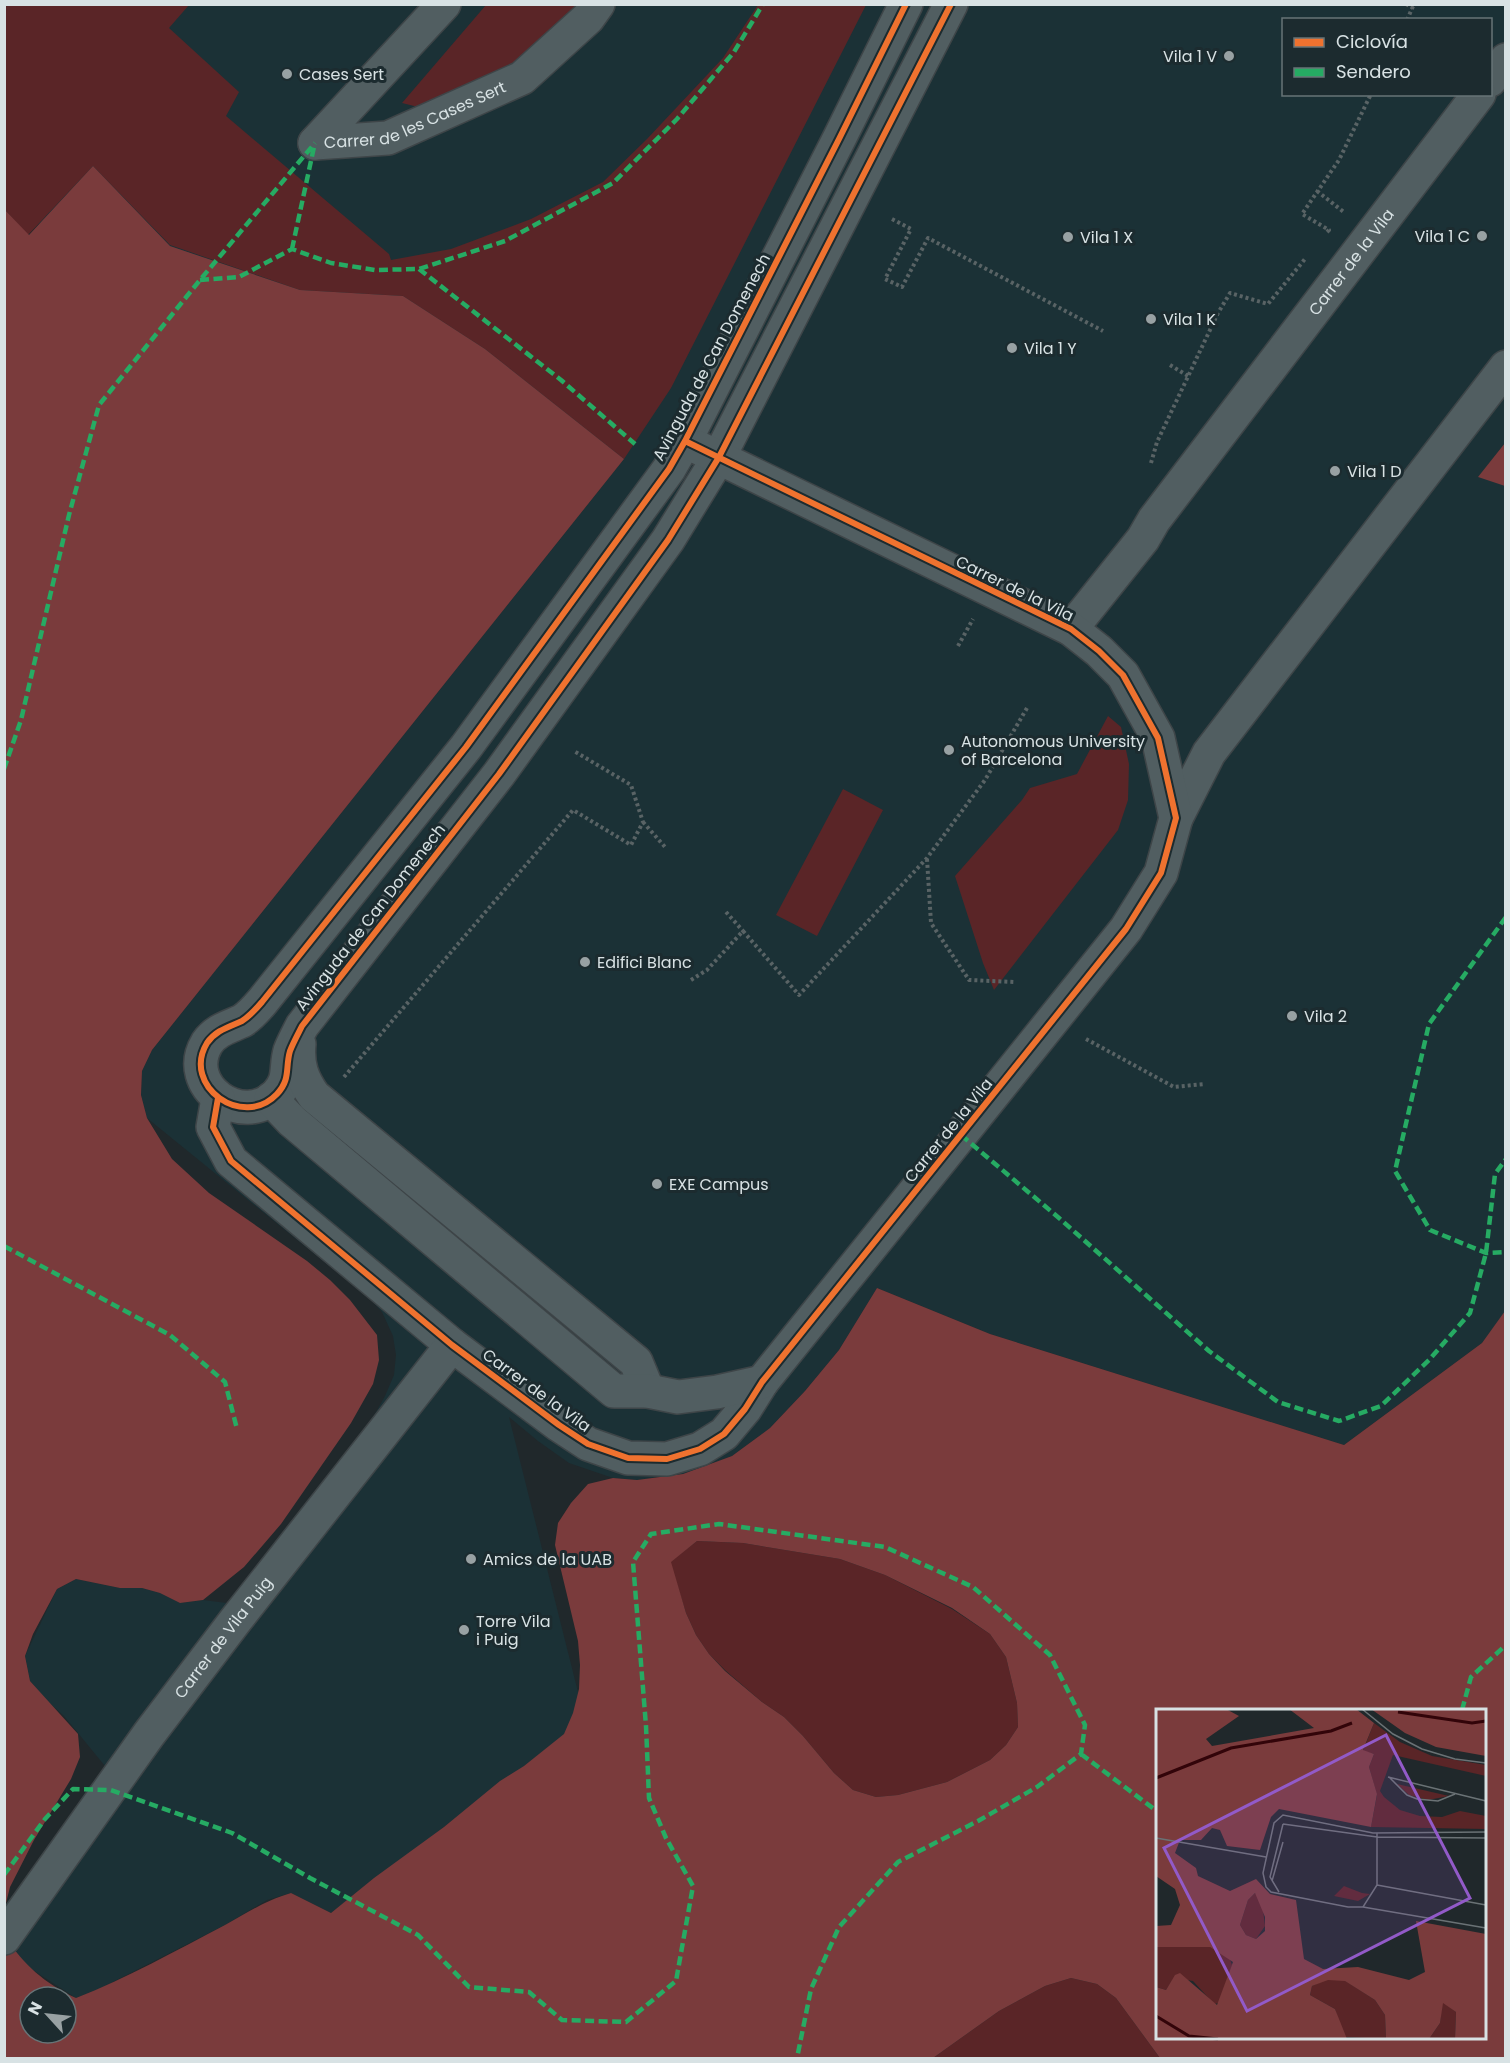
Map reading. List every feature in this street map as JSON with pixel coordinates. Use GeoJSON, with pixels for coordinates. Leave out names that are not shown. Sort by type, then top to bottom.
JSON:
{"type":"FeatureCollection","features":[{"type":"Feature","properties":{"kind":"street","name":"Carrer de les Cases Sert"},"geometry":{"type":"LineString","coordinates":[[444,4],[315,143],[388,138],[522,78],[588,18],[598,4]]}},
{"type":"Feature","properties":{"kind":"street","name":"Avinguda de Can Domenech"},"geometry":{"type":"LineString","coordinates":[[218,1098],[207,1087],[202,1072],[202,1058],[207,1044],[218,1032],[253,1013],[466,747],[651,495],[685,441],[906,4]]}},
{"type":"Feature","properties":{"kind":"street","name":"Avinguda de Can Domenech"},"geometry":{"type":"LineString","coordinates":[[271,1099],[278,1093],[288,1077],[290,1050],[302,1026],[499,774],[668,540],[719,457],[951,4]]}},
{"type":"Feature","properties":{"kind":"street"},"geometry":{"type":"LineString","coordinates":[[1492,79],[1506,60]]}},
{"type":"Feature","properties":{"kind":"street","name":"Carrer de la Vila"},"geometry":{"type":"LineString","coordinates":[[1071,629],[1143,539],[1161,511],[1477,96]]}},
{"type":"Feature","properties":{"kind":"street","name":"Carrer de la Vila"},"geometry":{"type":"LineString","coordinates":[[218,1098],[213,1127],[231,1161],[452,1346],[559,1425],[588,1444],[628,1458],[667,1459],[700,1449],[724,1434],[745,1409],[762,1382],[1126,929],[1161,873],[1176,818],[1209,753],[1506,367]]}},
{"type":"Feature","properties":{"kind":"street","name":"Carrer de la Vila"},"geometry":{"type":"LineString","coordinates":[[685,441],[1071,629],[1099,651],[1122,675],[1148,720],[1158,738],[1176,818]]}},
{"type":"Feature","properties":{"kind":"street"},"geometry":{"type":"LineString","coordinates":[[302,1026],[299,1068],[314,1096],[636,1362],[648,1391]]}},
{"type":"Feature","properties":{"kind":"street"},"geometry":{"type":"LineString","coordinates":[[218,1098],[244,1108],[254,1107],[271,1099],[292,1121],[614,1391],[648,1391],[678,1397],[717,1392],[762,1382]]}},
{"type":"Feature","properties":{"kind":"street","name":"Carrer de Vila Puig"},"geometry":{"type":"LineString","coordinates":[[4,1938],[149,1734],[452,1346]]}},
{"type":"Feature","properties":{"kind":"path"},"geometry":{"type":"LineString","coordinates":[[1406,4],[1414,6]]}},
{"type":"Feature","properties":{"kind":"path"},"geometry":{"type":"LineString","coordinates":[[1322,238],[1329,230],[1302,214],[1339,160],[1370,96]]}},
{"type":"Feature","properties":{"kind":"path"},"geometry":{"type":"LineString","coordinates":[[1317,191],[1353,218]]}},
{"type":"Feature","properties":{"kind":"path"},"geometry":{"type":"LineString","coordinates":[[892,219],[911,229],[885,279],[902,288],[928,238],[1103,331]]}},
{"type":"Feature","properties":{"kind":"path"},"geometry":{"type":"LineString","coordinates":[[1150,463],[1157,442],[1188,376],[1230,293],[1268,304],[1309,254]]}},
{"type":"Feature","properties":{"kind":"path"},"geometry":{"type":"LineString","coordinates":[[1170,365],[1188,376]]}},
{"type":"Feature","properties":{"kind":"path"},"geometry":{"type":"LineString","coordinates":[[958,646],[975,616]]}},
{"type":"Feature","properties":{"kind":"path"},"geometry":{"type":"LineString","coordinates":[[726,912],[799,995],[927,858],[985,780],[1027,708]]}},
{"type":"Feature","properties":{"kind":"path"},"geometry":{"type":"LineString","coordinates":[[574,751],[631,784],[643,822],[665,847]]}},
{"type":"Feature","properties":{"kind":"path"},"geometry":{"type":"LineString","coordinates":[[351,1069],[573,810],[631,845],[643,822]]}},
{"type":"Feature","properties":{"kind":"path"},"geometry":{"type":"LineString","coordinates":[[927,858],[931,923],[969,980],[1015,982]]}},
{"type":"Feature","properties":{"kind":"path"},"geometry":{"type":"LineString","coordinates":[[691,980],[707,970],[743,931]]}},
{"type":"Feature","properties":{"kind":"path"},"geometry":{"type":"LineString","coordinates":[[1086,1039],[1174,1087],[1204,1084]]}},
{"type":"Feature","properties":{"kind":"shaded area","name":"Autonomous University of Barcelona"},"geometry":{"type":"Polygon","coordinates":[[[5,5],[1505,5],[1505,443],[1479,477],[1506,486],[1506,1311],[1482,1343],[1344,1445],[990,1334],[877,1288],[839,1350],[770,1428],[732,1456],[683,1474],[637,1480],[613,1478],[569,1463],[509,1417],[585,1720],[331,1913],[291,1893],[267,1900],[225,1925],[99,1989],[78,1997],[78,1985],[56,1985],[5,1952],[5,1912],[105,1766],[64,1716],[30,1681],[25,1656],[57,1589],[76,1579],[120,1588],[142,1588],[161,1593],[180,1603],[203,1600],[227,1603],[371,1421],[394,1375],[396,1355],[393,1336],[382,1312],[369,1298],[147,1118],[141,1095],[142,1071],[152,1050],[624,459],[5,210],[5,5]]]}},
{"type":"Feature","properties":{"kind":"shaded area"},"geometry":{"type":"Polygon","coordinates":[[[5,5],[189,5],[169,28],[239,92],[226,116],[389,254],[391,260],[451,249],[531,219],[603,182],[723,58],[758,5],[866,5],[671,388],[624,459],[485,349],[403,296],[300,290],[170,245],[93,166],[28,235],[5,210],[5,5]]]}},
{"type":"Feature","properties":{"kind":"shaded area"},"geometry":{"type":"Polygon","coordinates":[[[486,5],[584,5],[525,59],[418,107],[402,103],[486,5]]]}},
{"type":"Feature","properties":{"kind":"shaded area"},"geometry":{"type":"Polygon","coordinates":[[[93,166],[170,246],[300,290],[403,296],[485,349],[624,459],[152,1050],[142,1071],[141,1095],[147,1118],[172,1159],[209,1193],[307,1261],[330,1280],[350,1300],[377,1335],[379,1360],[373,1384],[351,1423],[281,1524],[244,1567],[203,1600],[180,1603],[160,1593],[142,1588],[120,1588],[76,1579],[57,1589],[33,1634],[25,1656],[30,1681],[78,1734],[80,1757],[71,1779],[34,1840],[10,1887],[5,1907],[5,210],[29,235],[93,166]]]}},
{"type":"Feature","properties":{"kind":"shaded area"},"geometry":{"type":"Polygon","coordinates":[[[1505,443],[1505,486],[1478,477],[1505,443]]]}},
{"type":"Feature","properties":{"kind":"shaded area"},"geometry":{"type":"Polygon","coordinates":[[[1108,716],[1121,727],[1129,764],[1128,800],[1118,830],[994,990],[955,876],[1030,788],[1077,774],[1108,716]]]}},
{"type":"Feature","properties":{"kind":"shaded area"},"geometry":{"type":"Polygon","coordinates":[[[843,789],[883,810],[817,936],[776,915],[843,789]]]}},
{"type":"Feature","properties":{"kind":"shaded area"},"geometry":{"type":"Polygon","coordinates":[[[877,1288],[990,1334],[1344,1445],[1482,1343],[1505,1311],[1505,2058],[1160,2058],[1116,1998],[1097,1984],[1071,1978],[1045,1986],[999,2011],[933,2058],[5,2058],[4,1935],[19,1955],[53,1985],[18,1985],[18,2045],[78,2045],[78,1997],[133,1973],[281,1896],[291,1893],[331,1913],[564,1734],[573,1713],[579,1689],[580,1665],[578,1641],[555,1545],[558,1523],[571,1503],[588,1484],[613,1478],[637,1480],[683,1474],[732,1456],[770,1428],[839,1350],[877,1288]],[[697,1541],[671,1562],[686,1613],[696,1635],[709,1654],[725,1671],[784,1717],[834,1773],[853,1790],[876,1797],[898,1795],[947,1782],[990,1760],[1006,1745],[1018,1727],[1017,1703],[1006,1657],[990,1634],[952,1608],[885,1575],[840,1559],[743,1543],[697,1541]]]}},
{"type":"Feature","properties":{"kind":"shaded area"},"geometry":{"type":"Polygon","coordinates":[[[697,1541],[743,1543],[840,1559],[885,1575],[952,1609],[990,1634],[1006,1657],[1017,1703],[1018,1727],[1006,1745],[990,1760],[947,1782],[898,1795],[876,1797],[853,1790],[834,1773],[784,1717],[762,1702],[726,1671],[709,1654],[696,1635],[686,1613],[670,1562],[697,1541]]]}},
{"type":"Feature","properties":{"kind":"shaded area"},"geometry":{"type":"Polygon","coordinates":[[[1071,1978],[1097,1984],[1116,1998],[1160,2058],[933,2058],[999,2011],[1045,1986],[1071,1978]]]}},
{"type":"Feature","properties":{"kind":"marked path"},"geometry":{"type":"LineString","coordinates":[[200,280],[239,277],[292,249],[331,263],[375,270],[419,269],[505,241],[613,183],[677,119],[734,52],[763,4]]}},
{"type":"Feature","properties":{"kind":"marked path"},"geometry":{"type":"LineString","coordinates":[[4,769],[21,720],[69,515],[99,405],[315,143]]}},
{"type":"Feature","properties":{"kind":"marked path"},"geometry":{"type":"LineString","coordinates":[[292,249],[314,147]]}},
{"type":"Feature","properties":{"kind":"marked path"},"geometry":{"type":"LineString","coordinates":[[419,269],[561,380],[635,444]]}},
{"type":"Feature","properties":{"kind":"marked path"},"geometry":{"type":"LineString","coordinates":[[1506,917],[1429,1024],[1395,1171],[1430,1230],[1486,1253],[1506,1252]]}},
{"type":"Feature","properties":{"kind":"marked path"},"geometry":{"type":"LineString","coordinates":[[961,1135],[1209,1351],[1278,1402],[1339,1421],[1381,1406],[1429,1360],[1470,1313],[1486,1253],[1495,1174],[1506,1159]]}},
{"type":"Feature","properties":{"kind":"marked path"},"geometry":{"type":"LineString","coordinates":[[4,1246],[170,1335],[225,1382],[237,1429]]}},
{"type":"Feature","properties":{"kind":"marked path"},"geometry":{"type":"LineString","coordinates":[[4,1875],[45,1819],[73,1789],[111,1790],[232,1833],[310,1878],[418,1935],[469,1987],[529,1992],[562,2020],[626,2022],[676,1981],[693,1886],[666,1838],[649,1798],[646,1726],[633,1562],[651,1534],[719,1524],[885,1547],[973,1587],[1050,1655],[1085,1725],[1081,1754],[1037,1787],[978,1821],[898,1862],[839,1927],[811,1989],[797,2058]]}},
{"type":"Feature","properties":{"kind":"marked path"},"geometry":{"type":"LineString","coordinates":[[1462,1709],[1471,1677],[1506,1645]]}},
{"type":"Feature","properties":{"kind":"marked path"},"geometry":{"type":"LineString","coordinates":[[1081,1754],[1156,1810]]}},
{"type":"Feature","properties":{"kind":"cycle path"},"geometry":{"type":"LineString","coordinates":[[906,4],[669,469],[466,747],[262,1002],[245,1019],[219,1032],[207,1043],[201,1059],[202,1074],[209,1088],[220,1098],[233,1105],[248,1107],[263,1104],[277,1094],[284,1083],[290,1051],[302,1026],[499,774],[668,540],[719,457],[951,4]]}},
{"type":"Feature","properties":{"kind":"cycle path"},"geometry":{"type":"LineString","coordinates":[[218,1098],[213,1127],[231,1161],[452,1345],[588,1444],[628,1458],[667,1459],[700,1449],[724,1434],[745,1409],[762,1382],[1126,929],[1161,873],[1176,818],[1158,738],[1123,675],[1099,651],[1071,629],[685,441]]}},
{"type":"Feature","properties":{"kind":"place","name":"Vila 1 V"},"geometry":{"type":"Point","coordinates":[1229,56]}},
{"type":"Feature","properties":{"kind":"place","name":"Cases Sert"},"geometry":{"type":"Point","coordinates":[287,74]}},
{"type":"Feature","properties":{"kind":"place","name":"Vila 1 C"},"geometry":{"type":"Point","coordinates":[1482,236]}},
{"type":"Feature","properties":{"kind":"place","name":"Vila 1 X"},"geometry":{"type":"Point","coordinates":[1068,237]}},
{"type":"Feature","properties":{"kind":"place","name":"Vila 1 K"},"geometry":{"type":"Point","coordinates":[1151,319]}},
{"type":"Feature","properties":{"kind":"place","name":"Vila 1 Y"},"geometry":{"type":"Point","coordinates":[1012,348]}},
{"type":"Feature","properties":{"kind":"place","name":"Vila 1 D"},"geometry":{"type":"Point","coordinates":[1335,471]}},
{"type":"Feature","properties":{"kind":"place","name":"Autonomous University of Barcelona"},"geometry":{"type":"Point","coordinates":[949,750]}},
{"type":"Feature","properties":{"kind":"place","name":"Edifici Blanc"},"geometry":{"type":"Point","coordinates":[585,962]}},
{"type":"Feature","properties":{"kind":"place","name":"Vila 2"},"geometry":{"type":"Point","coordinates":[1292,1016]}},
{"type":"Feature","properties":{"kind":"place","name":"EXE Campus"},"geometry":{"type":"Point","coordinates":[657,1184]}},
{"type":"Feature","properties":{"kind":"place","name":"Amics de la UAB"},"geometry":{"type":"Point","coordinates":[471,1559]}},
{"type":"Feature","properties":{"kind":"place","name":"Torre Vila i Puig"},"geometry":{"type":"Point","coordinates":[464,1630]}}]}
